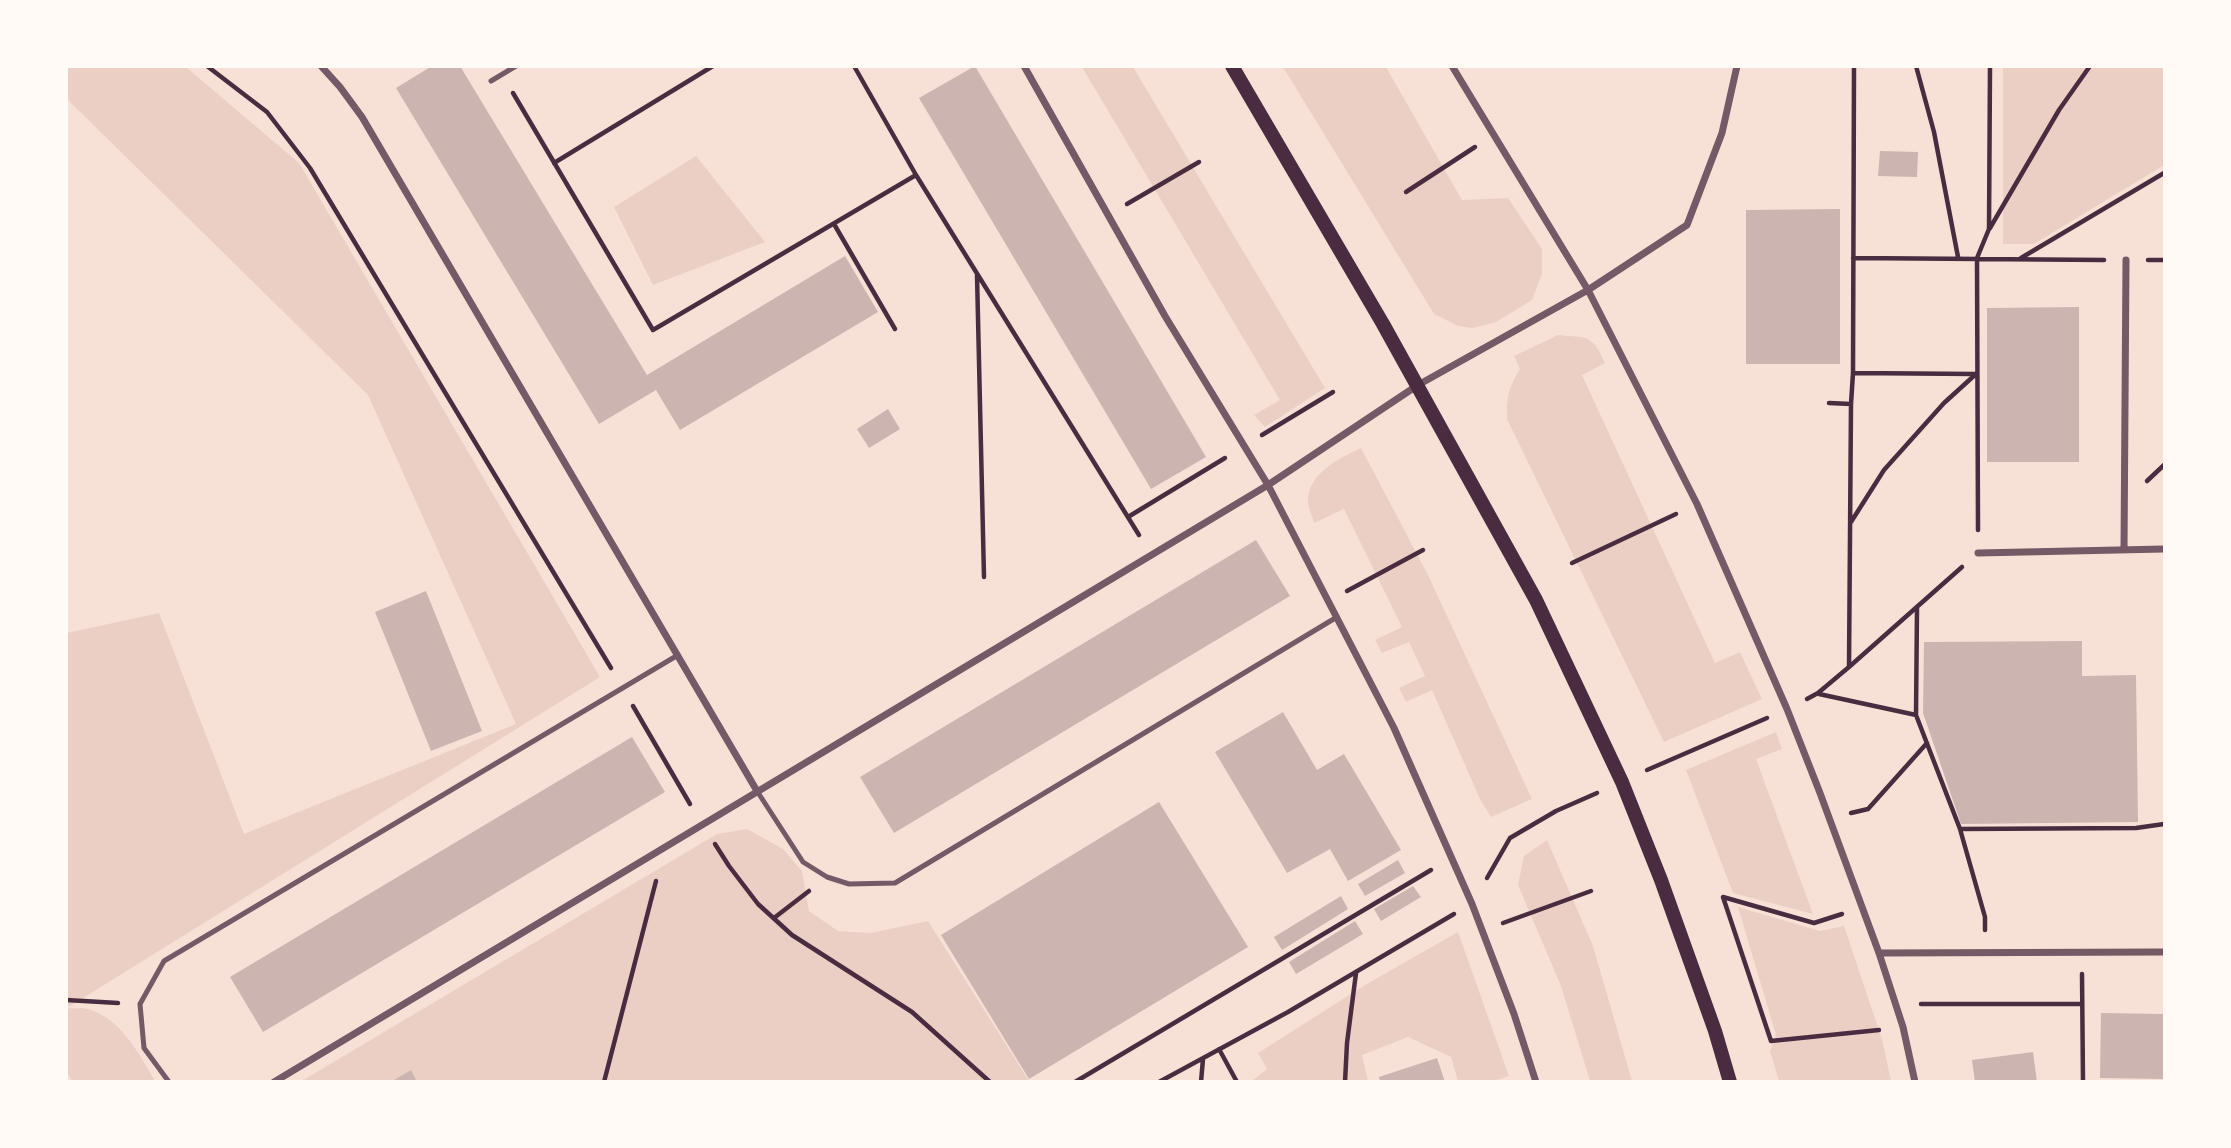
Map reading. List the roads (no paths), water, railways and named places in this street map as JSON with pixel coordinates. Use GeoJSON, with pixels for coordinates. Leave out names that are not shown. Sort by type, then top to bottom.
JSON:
{"type":"FeatureCollection","features":[{"type":"Feature","properties":{"kind":"main road"},"geometry":{"type":"LineString","coordinates":[[1232,66],[1418,385],[1536,600],[1622,782],[1666,893],[1715,1031],[1730,1082]]}},
{"type":"Feature","properties":{"kind":"street"},"geometry":{"type":"LineString","coordinates":[[321,66],[362,117],[757,791]]}},
{"type":"Feature","properties":{"kind":"street"},"geometry":{"type":"LineString","coordinates":[[1024,66],[1165,316],[1268,485],[1394,729],[1472,904],[1536,1082]]}},
{"type":"Feature","properties":{"kind":"street"},"geometry":{"type":"LineString","coordinates":[[1452,66],[1588,290],[1697,504],[1787,709],[1830,819],[1880,953],[1903,1027],[1915,1082]]}},
{"type":"Feature","properties":{"kind":"street"},"geometry":{"type":"LineString","coordinates":[[274,1082],[1268,485],[1418,385],[1588,290],[1687,225],[1722,133],[1737,66]]}},
{"type":"Feature","properties":{"kind":"street"},"geometry":{"type":"LineString","coordinates":[[2124,550],[2126,260]]}},
{"type":"Feature","properties":{"kind":"street"},"geometry":{"type":"LineString","coordinates":[[1978,553],[2165,549]]}},
{"type":"Feature","properties":{"kind":"street"},"geometry":{"type":"LineString","coordinates":[[1880,953],[2165,952]]}},
{"type":"Feature","properties":{"kind":"lane"},"geometry":{"type":"LineString","coordinates":[[491,81],[516,66]]}},
{"type":"Feature","properties":{"kind":"lane"},"geometry":{"type":"LineString","coordinates":[[757,791],[803,862],[827,877],[849,884],[895,883],[1337,617]]}},
{"type":"Feature","properties":{"kind":"lane"},"geometry":{"type":"LineString","coordinates":[[169,1082],[144,1048],[141,1004],[164,961],[678,655]]}}]}
